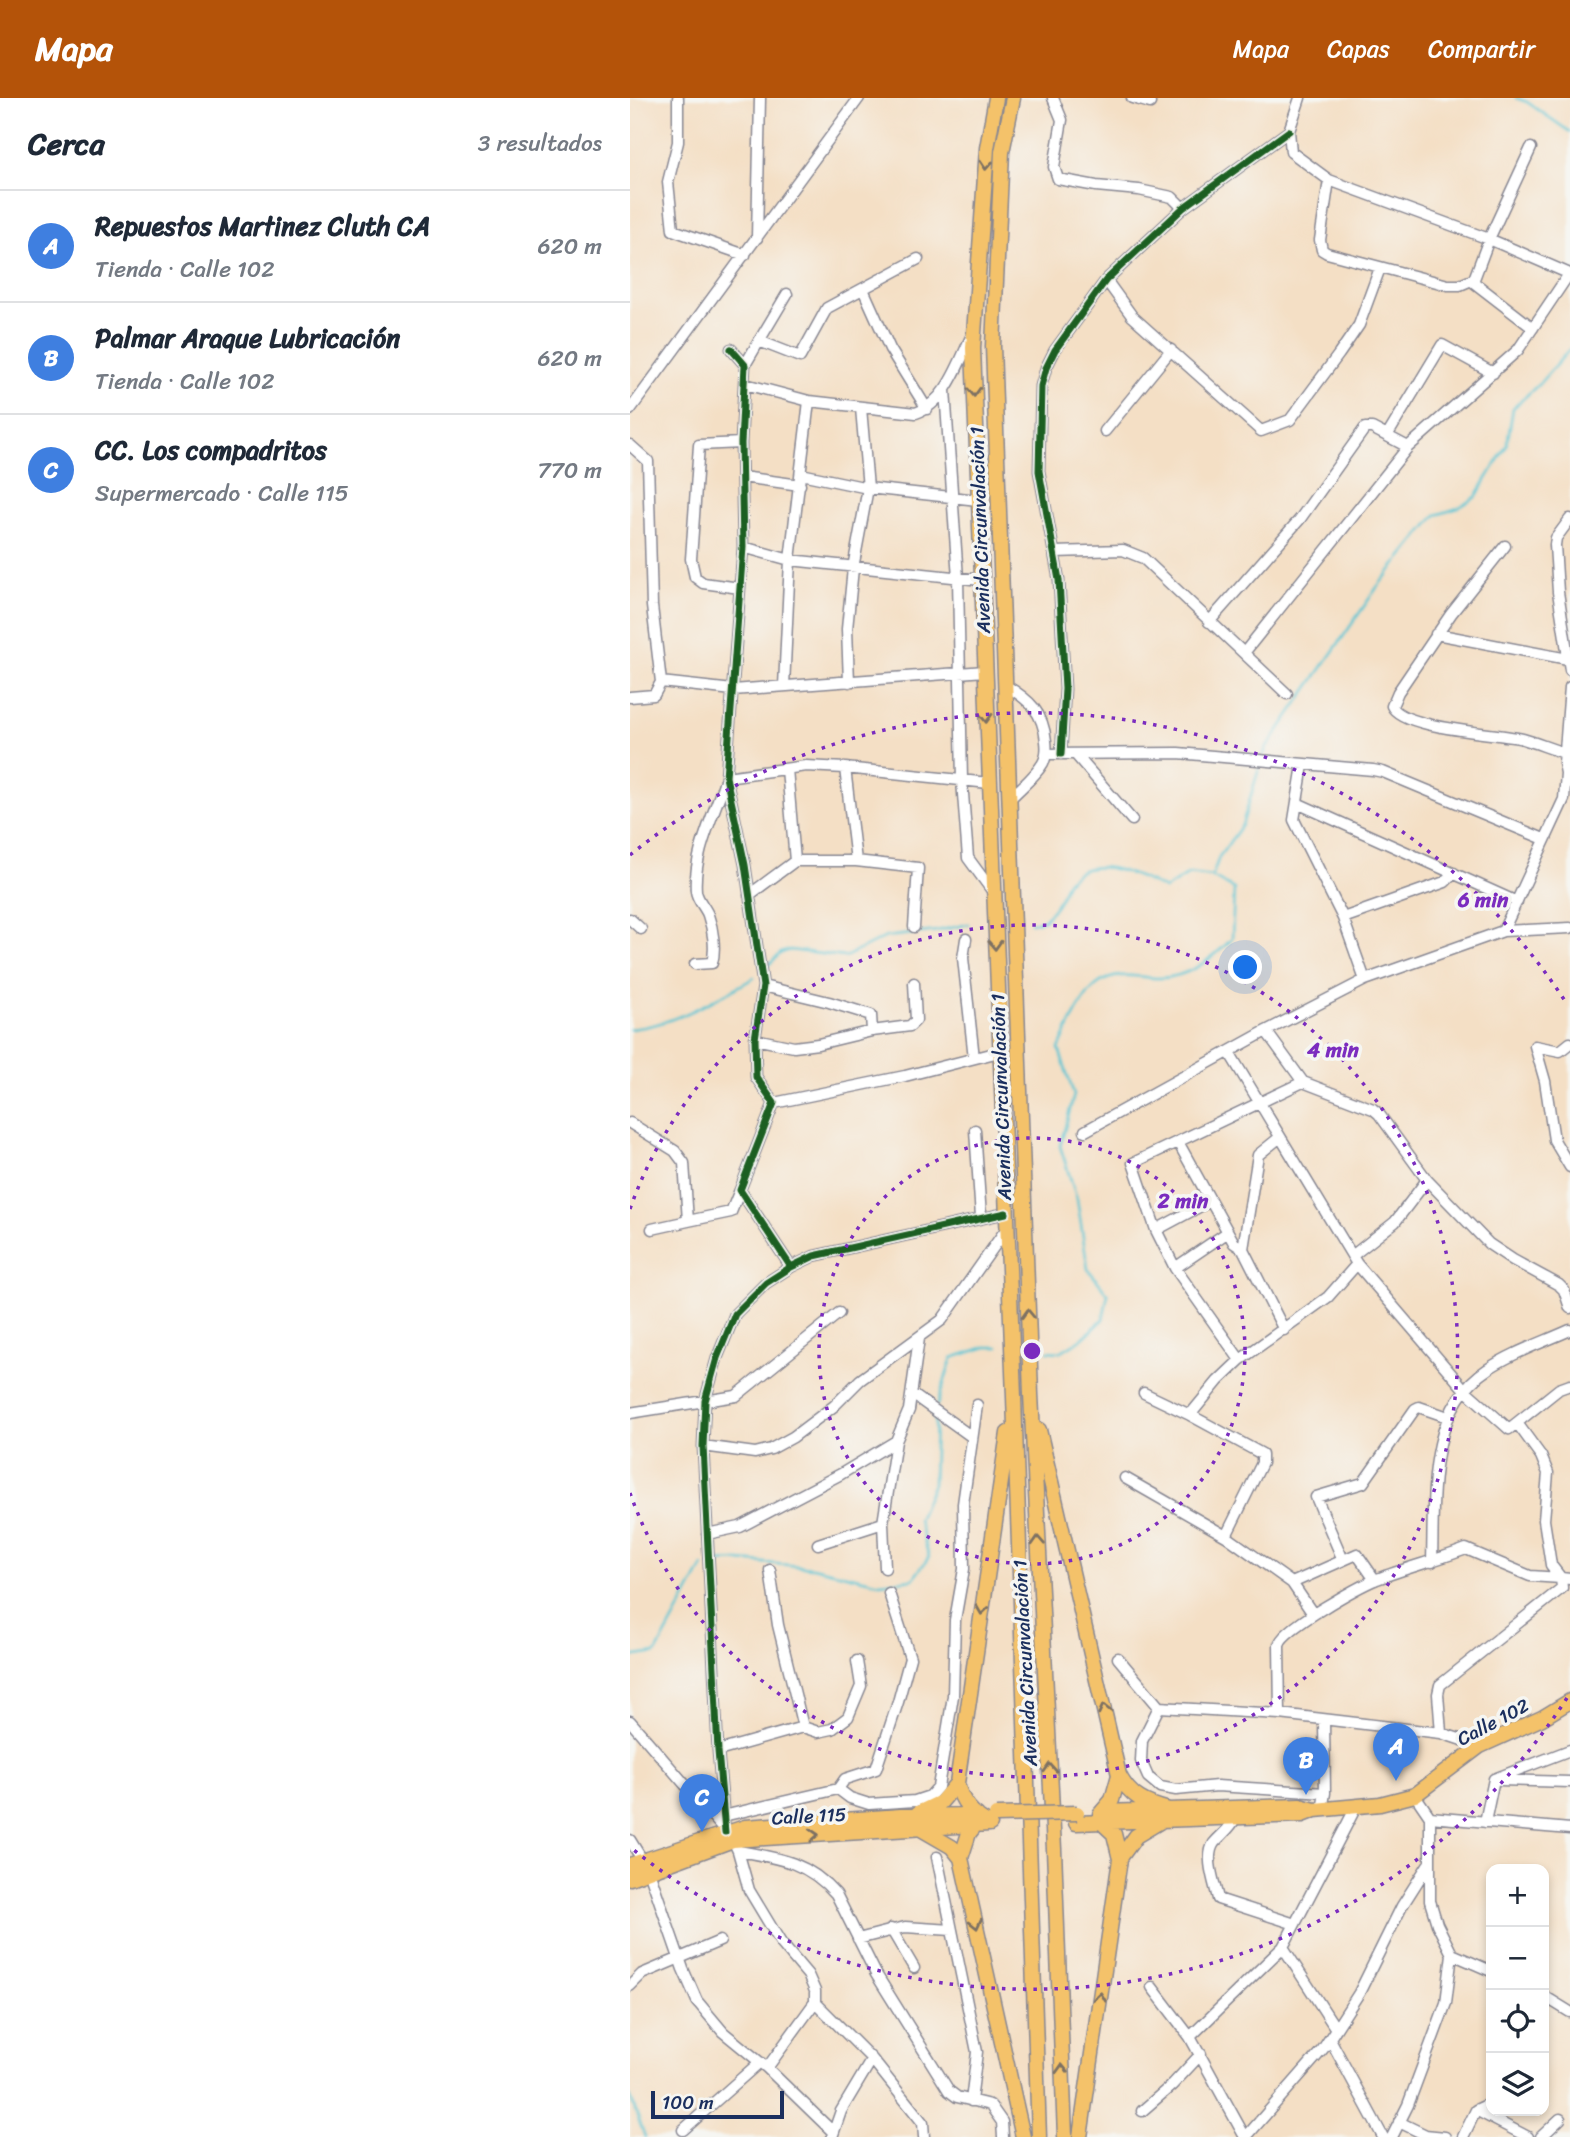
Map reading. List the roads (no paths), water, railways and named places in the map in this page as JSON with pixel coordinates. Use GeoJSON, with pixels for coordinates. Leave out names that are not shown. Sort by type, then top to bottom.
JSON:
{"type":"FeatureCollection","features":[{"type":"Feature","properties":{"kind":"main road","name":"Avenida Circunvalación 1"},"geometry":{"type":"LineString","coordinates":[[996,98],[987,148],[974,331],[1039,2137]]}},
{"type":"Feature","properties":{"kind":"main road","name":"Avenida Circunvalación 1"},"geometry":{"type":"LineString","coordinates":[[1013,98],[1002,152],[993,346],[1031,1394],[1054,1849],[1065,2137]]}},
{"type":"Feature","properties":{"kind":"main road"},"geometry":{"type":"LineString","coordinates":[[1031,1394],[1119,1775],[1131,1794],[1167,1815],[1136,1836],[1120,1859],[1080,2137]]}},
{"type":"Feature","properties":{"kind":"main road"},"geometry":{"type":"LineString","coordinates":[[1014,1397],[957,1783],[960,1794],[986,1820],[965,1841],[961,1858],[1023,2137]]}},
{"type":"Feature","properties":{"kind":"main road","name":"Calle 102"},"geometry":{"type":"LineString","coordinates":[[1167,1815],[1302,1815],[1319,1810],[1380,1804],[1415,1795],[1480,1746],[1542,1718],[1570,1701]]}},
{"type":"Feature","properties":{"kind":"main road"},"geometry":{"type":"LineString","coordinates":[[1119,1775],[1112,1800],[1090,1817],[1114,1834],[1120,1859]]}},
{"type":"Feature","properties":{"kind":"main road"},"geometry":{"type":"LineString","coordinates":[[901,1816],[933,1808],[950,1794],[957,1783]]}},
{"type":"Feature","properties":{"kind":"main road","name":"Calle 102"},"geometry":{"type":"LineString","coordinates":[[986,1820],[1167,1815],[1300,1806],[1319,1810]]}},
{"type":"Feature","properties":{"kind":"main road","name":"Calle 115"},"geometry":{"type":"LineString","coordinates":[[732,1841],[745,1827],[901,1816],[986,1820]]}},
{"type":"Feature","properties":{"kind":"main road","name":"Calle 115"},"geometry":{"type":"LineString","coordinates":[[630,1878],[641,1866],[732,1841],[920,1829],[986,1820]]}},
{"type":"Feature","properties":{"kind":"main road"},"geometry":{"type":"LineString","coordinates":[[920,1829],[952,1847],[961,1858]]}},
{"type":"Feature","properties":{"kind":"street"},"geometry":{"type":"LineString","coordinates":[[678,98],[678,142],[668,182],[673,230],[745,255]]}},
{"type":"Feature","properties":{"kind":"street"},"geometry":{"type":"LineString","coordinates":[[757,238],[760,98]]}},
{"type":"Feature","properties":{"kind":"street"},"geometry":{"type":"LineString","coordinates":[[632,409],[859,98]]}},
{"type":"Feature","properties":{"kind":"street"},"geometry":{"type":"LineString","coordinates":[[1053,98],[1062,120],[1054,167],[1058,179],[1172,197],[1183,208]]}},
{"type":"Feature","properties":{"kind":"street"},"geometry":{"type":"LineString","coordinates":[[1132,98],[1150,103]]}},
{"type":"Feature","properties":{"kind":"street"},"geometry":{"type":"LineString","coordinates":[[1244,653],[1408,447],[1518,350],[1569,274],[1489,239],[1329,180],[1292,152],[1289,131],[1300,98]]}},
{"type":"Feature","properties":{"kind":"street"},"geometry":{"type":"LineString","coordinates":[[1061,754],[1065,689],[1059,580],[1039,471],[1041,386],[1055,350],[1106,279],[1183,208],[1289,131]]}},
{"type":"Feature","properties":{"kind":"street"},"geometry":{"type":"LineString","coordinates":[[1329,180],[1320,240],[1322,250],[1380,268],[1448,285],[1460,285],[1472,281],[1479,269],[1489,239],[1531,148]]}},
{"type":"Feature","properties":{"kind":"street"},"geometry":{"type":"LineString","coordinates":[[759,341],[800,357],[821,315],[827,309],[918,259]]}},
{"type":"Feature","properties":{"kind":"street"},"geometry":{"type":"LineString","coordinates":[[1106,279],[1132,316],[1261,431],[1290,420],[1359,325],[1380,268]]}},
{"type":"Feature","properties":{"kind":"street"},"geometry":{"type":"LineString","coordinates":[[1472,281],[1533,328]]}},
{"type":"Feature","properties":{"kind":"street"},"geometry":{"type":"LineString","coordinates":[[863,289],[890,349],[927,409]]}},
{"type":"Feature","properties":{"kind":"street"},"geometry":{"type":"LineString","coordinates":[[695,964],[712,963],[715,952],[708,916],[696,894],[697,873],[702,846],[726,777],[743,547],[741,443],[745,365],[787,294]]}},
{"type":"Feature","properties":{"kind":"street"},"geometry":{"type":"LineString","coordinates":[[745,384],[809,401],[916,413],[927,409],[945,390],[974,331]]}},
{"type":"Feature","properties":{"kind":"street"},"geometry":{"type":"LineString","coordinates":[[1387,436],[1442,345],[1493,373]]}},
{"type":"Feature","properties":{"kind":"street"},"geometry":{"type":"LineString","coordinates":[[731,349],[745,365]]}},
{"type":"Feature","properties":{"kind":"street"},"geometry":{"type":"LineString","coordinates":[[1105,431],[1171,350]]}},
{"type":"Feature","properties":{"kind":"street"},"geometry":{"type":"LineString","coordinates":[[945,390],[958,578],[962,781],[968,858],[993,892]]}},
{"type":"Feature","properties":{"kind":"street"},"geometry":{"type":"LineString","coordinates":[[784,686],[790,560],[809,401]]}},
{"type":"Feature","properties":{"kind":"street"},"geometry":{"type":"LineString","coordinates":[[849,682],[847,629],[853,568],[868,488],[861,408]]}},
{"type":"Feature","properties":{"kind":"street"},"geometry":{"type":"LineString","coordinates":[[1209,622],[1300,519],[1363,430],[1369,427],[1408,447]]}},
{"type":"Feature","properties":{"kind":"street"},"geometry":{"type":"LineString","coordinates":[[740,588],[703,583],[695,577],[691,559],[699,445],[741,443]]}},
{"type":"Feature","properties":{"kind":"street"},"geometry":{"type":"LineString","coordinates":[[630,445],[648,461],[652,607],[661,682],[654,695],[630,697]]}},
{"type":"Feature","properties":{"kind":"street"},"geometry":{"type":"LineString","coordinates":[[742,477],[800,480],[978,500]]}},
{"type":"Feature","properties":{"kind":"street"},"geometry":{"type":"LineString","coordinates":[[1436,634],[1569,664],[1558,592],[1555,545],[1556,538],[1570,519]]}},
{"type":"Feature","properties":{"kind":"street"},"geometry":{"type":"LineString","coordinates":[[1505,546],[1436,634],[1394,698],[1392,706],[1396,713],[1452,730],[1522,739],[1566,766]]}},
{"type":"Feature","properties":{"kind":"street"},"geometry":{"type":"LineString","coordinates":[[743,547],[790,560],[981,580]]}},
{"type":"Feature","properties":{"kind":"street"},"geometry":{"type":"LineString","coordinates":[[1054,552],[1123,550],[1143,558],[1287,694]]}},
{"type":"Feature","properties":{"kind":"street"},"geometry":{"type":"LineString","coordinates":[[1558,592],[1570,605]]}},
{"type":"Feature","properties":{"kind":"street"},"geometry":{"type":"LineString","coordinates":[[661,682],[733,690],[985,671]]}},
{"type":"Feature","properties":{"kind":"street"},"geometry":{"type":"LineString","coordinates":[[1005,685],[1024,697],[1038,711],[1043,723],[1046,754],[1043,764],[1009,800]]}},
{"type":"Feature","properties":{"kind":"street"},"geometry":{"type":"LineString","coordinates":[[1503,931],[1564,799],[1570,687]]}},
{"type":"Feature","properties":{"kind":"street"},"geometry":{"type":"LineString","coordinates":[[1046,754],[1178,753],[1383,772],[1544,839]]}},
{"type":"Feature","properties":{"kind":"street"},"geometry":{"type":"LineString","coordinates":[[1076,755],[1132,820]]}},
{"type":"Feature","properties":{"kind":"street"},"geometry":{"type":"LineString","coordinates":[[1303,765],[1294,820],[1343,918],[1365,980]]}},
{"type":"Feature","properties":{"kind":"street"},"geometry":{"type":"LineString","coordinates":[[726,777],[806,766],[989,783]]}},
{"type":"Feature","properties":{"kind":"street"},"geometry":{"type":"LineString","coordinates":[[845,768],[856,861]]}},
{"type":"Feature","properties":{"kind":"street"},"geometry":{"type":"LineString","coordinates":[[787,769],[795,861]]}},
{"type":"Feature","properties":{"kind":"street"},"geometry":{"type":"LineString","coordinates":[[726,777],[763,986],[755,1039],[756,1077],[774,1103]]}},
{"type":"Feature","properties":{"kind":"street"},"geometry":{"type":"LineString","coordinates":[[1297,803],[1517,902]]}},
{"type":"Feature","properties":{"kind":"street"},"geometry":{"type":"LineString","coordinates":[[749,895],[795,861],[856,861],[918,868],[914,927]]}},
{"type":"Feature","properties":{"kind":"street"},"geometry":{"type":"LineString","coordinates":[[1343,918],[1445,882],[1454,873]]}},
{"type":"Feature","properties":{"kind":"street"},"geometry":{"type":"LineString","coordinates":[[630,919],[641,929]]}},
{"type":"Feature","properties":{"kind":"street"},"geometry":{"type":"LineString","coordinates":[[1085,1131],[1266,1031],[1365,980],[1503,931],[1570,928]]}},
{"type":"Feature","properties":{"kind":"street"},"geometry":{"type":"LineString","coordinates":[[966,939],[963,958],[974,1058]]}},
{"type":"Feature","properties":{"kind":"street"},"geometry":{"type":"LineString","coordinates":[[755,1039],[794,1047],[910,1026],[916,1020],[914,983]]}},
{"type":"Feature","properties":{"kind":"street"},"geometry":{"type":"LineString","coordinates":[[763,986],[871,1015],[872,1031]]}},
{"type":"Feature","properties":{"kind":"street"},"geometry":{"type":"LineString","coordinates":[[1266,1031],[1303,1082],[1373,1109],[1427,1180],[1489,1244],[1559,1285],[1564,1290],[1570,1308]]}},
{"type":"Feature","properties":{"kind":"street"},"geometry":{"type":"LineString","coordinates":[[1570,1043],[1560,1051],[1535,1046],[1545,1081],[1554,1140],[1570,1167]]}},
{"type":"Feature","properties":{"kind":"street"},"geometry":{"type":"LineString","coordinates":[[774,1103],[905,1076],[999,1052]]}},
{"type":"Feature","properties":{"kind":"street"},"geometry":{"type":"LineString","coordinates":[[1229,1052],[1355,1260],[1465,1390],[1509,1429],[1559,1389],[1570,1385]]}},
{"type":"Feature","properties":{"kind":"street"},"geometry":{"type":"LineString","coordinates":[[1240,1360],[1175,1268],[1156,1230],[1133,1163],[1303,1082]]}},
{"type":"Feature","properties":{"kind":"street"},"geometry":{"type":"LineString","coordinates":[[652,1229],[731,1212],[774,1103]]}},
{"type":"Feature","properties":{"kind":"street"},"geometry":{"type":"LineString","coordinates":[[630,1122],[675,1151],[684,1163],[688,1221]]}},
{"type":"Feature","properties":{"kind":"street"},"geometry":{"type":"LineString","coordinates":[[975,1130],[981,1217]]}},
{"type":"Feature","properties":{"kind":"street"},"geometry":{"type":"LineString","coordinates":[[1243,1249],[1258,1155],[1279,1138]]}},
{"type":"Feature","properties":{"kind":"street"},"geometry":{"type":"LineString","coordinates":[[1178,1142],[1234,1243],[1243,1249],[1283,1330]]}},
{"type":"Feature","properties":{"kind":"street"},"geometry":{"type":"LineString","coordinates":[[1191,1415],[1218,1381],[1240,1360],[1328,1297],[1355,1260],[1395,1222],[1427,1180]]}},
{"type":"Feature","properties":{"kind":"street"},"geometry":{"type":"LineString","coordinates":[[740,1190],[791,1267]]}},
{"type":"Feature","properties":{"kind":"street"},"geometry":{"type":"LineString","coordinates":[[1156,1230],[1210,1201]]}},
{"type":"Feature","properties":{"kind":"street"},"geometry":{"type":"LineString","coordinates":[[683,2130],[764,2065],[815,2002],[815,1986],[781,1944],[749,1890],[723,1816],[703,1446],[705,1401],[717,1358],[735,1314],[766,1283],[791,1267],[814,1256],[1006,1213]]}},
{"type":"Feature","properties":{"kind":"street"},"geometry":{"type":"LineString","coordinates":[[703,1446],[755,1453],[771,1449],[793,1437],[834,1406],[860,1380],[942,1320],[1007,1228]]}},
{"type":"Feature","properties":{"kind":"street"},"geometry":{"type":"LineString","coordinates":[[1175,1268],[1228,1232]]}},
{"type":"Feature","properties":{"kind":"street"},"geometry":{"type":"LineString","coordinates":[[630,1413],[736,1396],[839,1313]]}},
{"type":"Feature","properties":{"kind":"street"},"geometry":{"type":"LineString","coordinates":[[1432,1562],[1437,1455],[1448,1416],[1465,1390],[1487,1369],[1570,1330]]}},
{"type":"Feature","properties":{"kind":"street"},"geometry":{"type":"LineString","coordinates":[[886,1568],[883,1523],[896,1441],[909,1410],[919,1338]]}},
{"type":"Feature","properties":{"kind":"street"},"geometry":{"type":"LineString","coordinates":[[1144,1393],[1262,1454],[1262,1463],[1226,1536]]}},
{"type":"Feature","properties":{"kind":"street"},"geometry":{"type":"LineString","coordinates":[[912,1394],[972,1437]]}},
{"type":"Feature","properties":{"kind":"street"},"geometry":{"type":"LineString","coordinates":[[838,1789],[849,1798],[869,1804],[915,1801],[930,1796],[938,1787],[953,1696],[955,1620],[964,1569],[963,1504],[977,1405]]}},
{"type":"Feature","properties":{"kind":"street"},"geometry":{"type":"LineString","coordinates":[[1343,1560],[1316,1497],[1363,1483],[1417,1408],[1448,1416]]}},
{"type":"Feature","properties":{"kind":"street"},"geometry":{"type":"LineString","coordinates":[[1517,1423],[1541,1456],[1548,1473],[1544,1520],[1551,1565],[1565,1579]]}},
{"type":"Feature","properties":{"kind":"street"},"geometry":{"type":"LineString","coordinates":[[707,1534],[740,1527],[841,1474],[896,1441]]}},
{"type":"Feature","properties":{"kind":"street"},"geometry":{"type":"LineString","coordinates":[[1125,1478],[1226,1536],[1292,1583],[1313,1614]]}},
{"type":"Feature","properties":{"kind":"street"},"geometry":{"type":"LineString","coordinates":[[818,1545],[883,1523]]}},
{"type":"Feature","properties":{"kind":"street"},"geometry":{"type":"LineString","coordinates":[[1280,1714],[1279,1640],[1313,1614],[1375,1580],[1466,1549],[1530,1576],[1565,1579]]}},
{"type":"Feature","properties":{"kind":"street"},"geometry":{"type":"LineString","coordinates":[[1292,1583],[1357,1554],[1375,1580]]}},
{"type":"Feature","properties":{"kind":"street"},"geometry":{"type":"LineString","coordinates":[[771,1570],[778,1625],[803,1727]]}},
{"type":"Feature","properties":{"kind":"street"},"geometry":{"type":"LineString","coordinates":[[1441,1733],[1438,1694],[1440,1685],[1562,1588],[1565,1579]]}},
{"type":"Feature","properties":{"kind":"street"},"geometry":{"type":"LineString","coordinates":[[723,1816],[838,1789],[845,1779],[872,1772],[878,1766],[910,1658],[889,1593]]}},
{"type":"Feature","properties":{"kind":"street"},"geometry":{"type":"LineString","coordinates":[[1118,1658],[1159,1707],[1280,1714],[1441,1733],[1480,1746]]}},
{"type":"Feature","properties":{"kind":"street"},"geometry":{"type":"LineString","coordinates":[[718,1751],[803,1727],[818,1731],[832,1729],[848,1717],[861,1686],[856,1661]]}},
{"type":"Feature","properties":{"kind":"street"},"geometry":{"type":"LineString","coordinates":[[1159,1707],[1142,1741],[1141,1761],[1148,1777],[1160,1787],[1176,1790],[1217,1786],[1325,1793]]}},
{"type":"Feature","properties":{"kind":"street"},"geometry":{"type":"LineString","coordinates":[[630,1721],[732,1841],[817,1874],[836,1894],[876,1974],[949,2091],[957,2097],[990,2105],[1002,2122],[1003,2137]]}},
{"type":"Feature","properties":{"kind":"street"},"geometry":{"type":"LineString","coordinates":[[1319,1810],[1325,1793],[1324,1721]]}},
{"type":"Feature","properties":{"kind":"street"},"geometry":{"type":"LineString","coordinates":[[1494,1779],[1570,1750]]}},
{"type":"Feature","properties":{"kind":"street"},"geometry":{"type":"LineString","coordinates":[[1494,1779],[1570,1782]]}},
{"type":"Feature","properties":{"kind":"street"},"geometry":{"type":"LineString","coordinates":[[1485,1822],[1494,1779]]}},
{"type":"Feature","properties":{"kind":"street"},"geometry":{"type":"LineString","coordinates":[[1392,2137],[1408,2105],[1446,2003],[1452,1954],[1437,1924],[1430,1901],[1430,1817],[1415,1795]]}},
{"type":"Feature","properties":{"kind":"street"},"geometry":{"type":"LineString","coordinates":[[1190,2037],[1283,1947],[1356,1807]]}},
{"type":"Feature","properties":{"kind":"street"},"geometry":{"type":"LineString","coordinates":[[1236,1817],[1224,1835],[1213,1845],[1209,1857],[1218,1899],[1295,1924]]}},
{"type":"Feature","properties":{"kind":"street"},"geometry":{"type":"LineString","coordinates":[[1430,1817],[1570,1829]]}},
{"type":"Feature","properties":{"kind":"street"},"geometry":{"type":"LineString","coordinates":[[630,1840],[697,2001],[723,2032],[764,2065],[832,2134],[841,2111],[872,2059]]}},
{"type":"Feature","properties":{"kind":"street"},"geometry":{"type":"LineString","coordinates":[[937,1857],[977,2052],[971,2101]]}},
{"type":"Feature","properties":{"kind":"street"},"geometry":{"type":"LineString","coordinates":[[1152,1987],[1201,2054],[1246,2137],[1333,2034],[1359,1993],[1402,1906],[1428,1865]]}},
{"type":"Feature","properties":{"kind":"street"},"geometry":{"type":"LineString","coordinates":[[858,1939],[891,1929],[925,1927],[952,1930]]}},
{"type":"Feature","properties":{"kind":"street"},"geometry":{"type":"LineString","coordinates":[[891,1929],[914,1968]]}},
{"type":"Feature","properties":{"kind":"street"},"geometry":{"type":"LineString","coordinates":[[630,1986],[642,1974],[720,1941]]}},
{"type":"Feature","properties":{"kind":"street"},"geometry":{"type":"LineString","coordinates":[[1283,1947],[1333,2034],[1383,2137]]}},
{"type":"Feature","properties":{"kind":"street"},"geometry":{"type":"LineString","coordinates":[[1452,1954],[1486,1969]]}},
{"type":"Feature","properties":{"kind":"street"},"geometry":{"type":"LineString","coordinates":[[1549,1999],[1570,2012]]}},
{"type":"Feature","properties":{"kind":"street"},"geometry":{"type":"LineString","coordinates":[[815,2002],[872,2059],[923,2123],[923,2137]]}},
{"type":"Feature","properties":{"kind":"street"},"geometry":{"type":"LineString","coordinates":[[1142,2111],[1172,2085],[1201,2054]]}},
{"type":"Feature","properties":{"kind":"street"},"geometry":{"type":"LineString","coordinates":[[1463,2137],[1476,2110],[1486,2105]]}},
{"type":"Feature","properties":{"kind":"street"},"geometry":{"type":"LineString","coordinates":[[1476,2110],[1528,2137]]}},
{"type":"Feature","properties":{"kind":"street"},"geometry":{"type":"LineString","coordinates":[[1541,2137],[1560,2119]]}},
{"type":"Feature","properties":{"kind":"street"},"geometry":{"type":"LineString","coordinates":[[1399,2122],[1427,2136],[1445,2137]]}},
{"type":"Feature","properties":{"kind":"waterway"},"geometry":{"type":"LineString","coordinates":[[1516,98],[1527,102],[1570,132]]}},
{"type":"Feature","properties":{"kind":"waterway"},"geometry":{"type":"LineString","coordinates":[[1263,756],[1378,586],[1436,515],[1458,508],[1476,497],[1507,445],[1513,408],[1570,349]]}},
{"type":"Feature","properties":{"kind":"waterway"},"geometry":{"type":"LineString","coordinates":[[1048,1351],[1060,1352],[1083,1338],[1103,1319],[1108,1294],[1088,1269],[1077,1199],[1060,1146],[1074,1095],[1059,1049],[1081,1005],[1098,984],[1119,976],[1157,978],[1179,975],[1216,954],[1232,939],[1234,889],[1212,877],[1219,857],[1242,825],[1261,762]]}},
{"type":"Feature","properties":{"kind":"waterway"},"geometry":{"type":"LineString","coordinates":[[1031,923],[1044,920],[1058,901],[1067,882],[1077,873],[1089,868],[1114,869],[1165,889],[1189,874],[1212,877]]}},
{"type":"Feature","properties":{"kind":"waterway"},"geometry":{"type":"LineString","coordinates":[[765,968],[781,953],[790,950],[845,957],[886,937],[968,924]]}},
{"type":"Feature","properties":{"kind":"waterway"},"geometry":{"type":"LineString","coordinates":[[630,1029],[647,1027],[679,1017],[754,978]]}},
{"type":"Feature","properties":{"kind":"waterway"},"geometry":{"type":"LineString","coordinates":[[937,1405],[952,1358],[986,1347],[998,1347]]}},
{"type":"Feature","properties":{"kind":"waterway"},"geometry":{"type":"LineString","coordinates":[[713,1562],[739,1561],[813,1567],[880,1583],[913,1579],[929,1557],[918,1520],[933,1484],[935,1415]]}},
{"type":"Feature","properties":{"kind":"waterway"},"geometry":{"type":"LineString","coordinates":[[630,1657],[656,1653],[703,1566]]}},
{"type":"Feature","properties":{"kind":"waterway"},"geometry":{"type":"LineString","coordinates":[[630,2096],[645,2137]]}},
{"type":"Feature","properties":{"kind":"place","name":"Repuestos Martinez Cluth CA"},"geometry":{"type":"Point","coordinates":[1396,1781]}},
{"type":"Feature","properties":{"kind":"place","name":"Palmar Araque Lubricación"},"geometry":{"type":"Point","coordinates":[1306,1795]}},
{"type":"Feature","properties":{"kind":"place","name":"CC. Los compadritos"},"geometry":{"type":"Point","coordinates":[702,1832]}}]}
